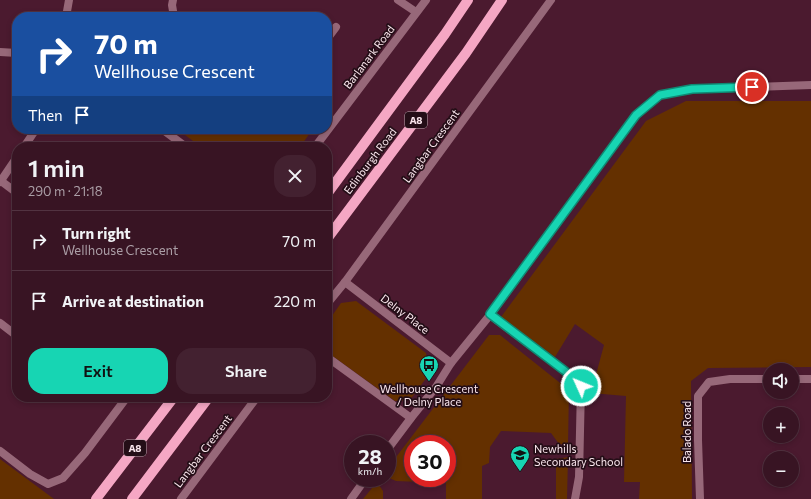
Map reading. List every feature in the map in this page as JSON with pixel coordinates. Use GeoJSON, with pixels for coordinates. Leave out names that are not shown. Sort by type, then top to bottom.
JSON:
{"type":"FeatureCollection","features":[{"type":"Feature","properties":{"kind":"main road","name":"Edinburgh Road"},"geometry":{"type":"LineString","coordinates":[[332,187],[445,34],[468,0]]}},
{"type":"Feature","properties":{"kind":"main road","name":"Edinburgh Road"},"geometry":{"type":"LineString","coordinates":[[332,232],[466,53],[502,0]]}},
{"type":"Feature","properties":{"kind":"main road","name":"A8"},"geometry":{"type":"LineString","coordinates":[[96,499],[170,402]]}},
{"type":"Feature","properties":{"kind":"main road","name":"A8"},"geometry":{"type":"LineString","coordinates":[[132,499],[205,402]]}},
{"type":"Feature","properties":{"kind":"street"},"geometry":{"type":"LineString","coordinates":[[67,12],[69,0]]}},
{"type":"Feature","properties":{"kind":"street"},"geometry":{"type":"LineString","coordinates":[[173,0],[173,12]]}},
{"type":"Feature","properties":{"kind":"street"},"geometry":{"type":"LineString","coordinates":[[398,0],[416,12]]}},
{"type":"Feature","properties":{"kind":"street","name":"Barlanark Road"},"geometry":{"type":"LineString","coordinates":[[332,122],[426,0]]}},
{"type":"Feature","properties":{"kind":"street","name":"Langbar Crescent"},"geometry":{"type":"LineString","coordinates":[[332,298],[551,0]]}},
{"type":"Feature","properties":{"kind":"street"},"geometry":{"type":"LineString","coordinates":[[332,32],[336,27]]}},
{"type":"Feature","properties":{"kind":"street"},"geometry":{"type":"LineString","coordinates":[[0,52],[12,53]]}},
{"type":"Feature","properties":{"kind":"street"},"geometry":{"type":"LineString","coordinates":[[396,438],[436,387],[451,363],[490,314],[636,115],[660,95],[692,89],[811,85]]}},
{"type":"Feature","properties":{"kind":"street"},"geometry":{"type":"LineString","coordinates":[[169,134],[179,142]]}},
{"type":"Feature","properties":{"kind":"street"},"geometry":{"type":"LineString","coordinates":[[12,165],[0,181],[12,189]]}},
{"type":"Feature","properties":{"kind":"street","name":"Delny Place"},"geometry":{"type":"LineString","coordinates":[[345,282],[451,363]]}},
{"type":"Feature","properties":{"kind":"street"},"geometry":{"type":"LineString","coordinates":[[490,314],[565,371],[581,386],[579,477],[576,499]]}},
{"type":"Feature","properties":{"kind":"street"},"geometry":{"type":"LineString","coordinates":[[0,323],[12,332]]}},
{"type":"Feature","properties":{"kind":"street"},"geometry":{"type":"LineString","coordinates":[[332,362],[411,418]]}},
{"type":"Feature","properties":{"kind":"street","name":"Balado Road"},"geometry":{"type":"LineString","coordinates":[[700,499],[698,396],[709,382],[730,379],[763,379]]}},
{"type":"Feature","properties":{"kind":"street"},"geometry":{"type":"LineString","coordinates":[[799,379],[811,379]]}},
{"type":"Feature","properties":{"kind":"street"},"geometry":{"type":"LineString","coordinates":[[0,451],[30,474],[48,484],[63,478],[85,453],[123,402]]}},
{"type":"Feature","properties":{"kind":"street","name":"Langbar Crescent"},"geometry":{"type":"LineString","coordinates":[[181,499],[253,402]]}},
{"type":"Feature","properties":{"kind":"street"},"geometry":{"type":"LineString","coordinates":[[351,499],[360,487]]}},
{"type":"Feature","properties":{"kind":"shaded area"},"geometry":{"type":"Polygon","coordinates":[[[686,101],[811,101],[811,367],[799,367],[799,363],[763,363],[763,367],[708,368],[691,381],[692,499],[639,499],[640,482],[624,482],[626,396],[591,393],[604,345],[575,324],[555,357],[501,317],[646,121],[686,101]]]}},
{"type":"Feature","properties":{"kind":"shaded area"},"geometry":{"type":"Polygon","coordinates":[[[184,134],[309,134],[304,142],[194,142],[184,134]]]}},
{"type":"Feature","properties":{"kind":"shaded area"},"geometry":{"type":"Polygon","coordinates":[[[356,301],[426,353],[430,373],[410,400],[395,401],[332,356],[332,316],[341,303],[356,301]]]}},
{"type":"Feature","properties":{"kind":"shaded area"},"geometry":{"type":"Polygon","coordinates":[[[489,335],[500,335],[569,390],[568,445],[559,444],[551,433],[501,431],[490,447],[489,463],[482,466],[482,499],[446,499],[446,487],[456,487],[456,435],[413,435],[489,335]]]}},
{"type":"Feature","properties":{"kind":"shaded area"},"geometry":{"type":"Polygon","coordinates":[[[404,447],[404,481],[396,481],[396,457],[404,447]]]}},
{"type":"Feature","properties":{"kind":"shaded area"},"geometry":{"type":"Polygon","coordinates":[[[568,457],[567,499],[556,499],[556,459],[568,457]]]}},
{"type":"Feature","properties":{"kind":"shaded area"},"geometry":{"type":"Polygon","coordinates":[[[0,459],[54,499],[0,499],[0,459]]]}},
{"type":"Feature","properties":{"kind":"shaded area"},"geometry":{"type":"Polygon","coordinates":[[[373,487],[380,487],[383,491],[383,499],[363,499],[373,487]]]}},
{"type":"Feature","properties":{"kind":"place","name":"Wellhouse Crescent / Delny Place"},"geometry":{"type":"Point","coordinates":[429,382]}},
{"type":"Feature","properties":{"kind":"place","name":"Newhills Secondary School"},"geometry":{"type":"Point","coordinates":[520,472]}},
{"type":"Feature","properties":{"kind":"route"},"geometry":{"type":"LineString","coordinates":[[581,386],[565,371],[490,314],[636,115],[660,95],[692,89],[752,87]]}}]}
